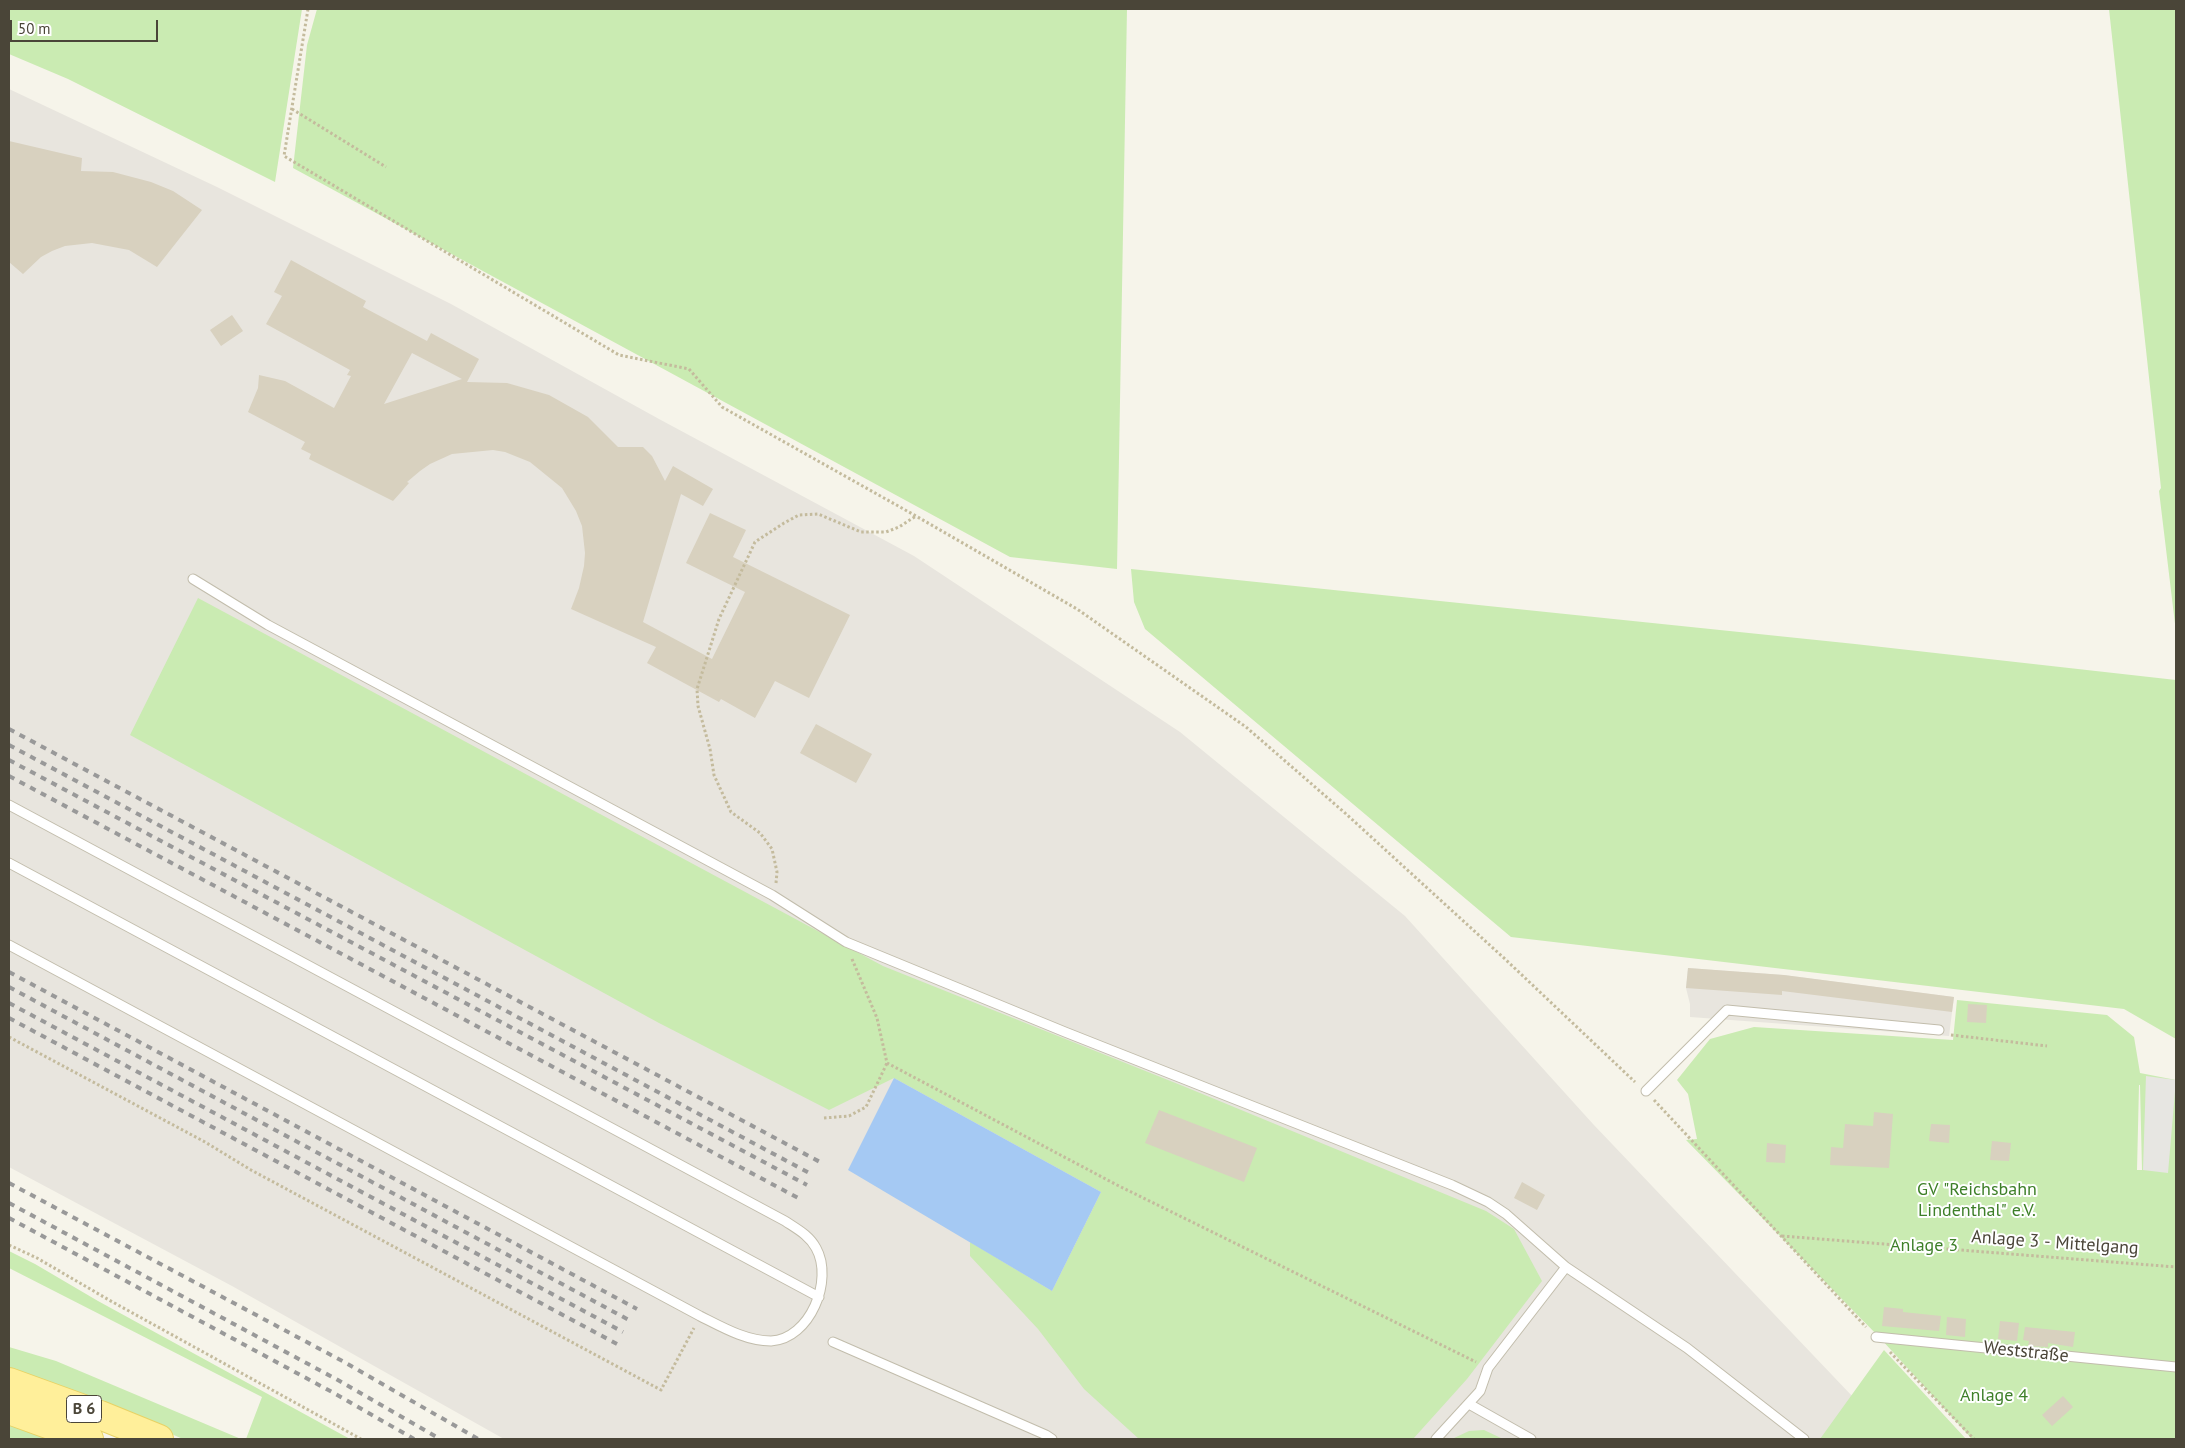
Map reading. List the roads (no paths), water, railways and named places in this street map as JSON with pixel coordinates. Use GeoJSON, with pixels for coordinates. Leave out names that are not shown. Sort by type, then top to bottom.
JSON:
{"type":"FeatureCollection","features":[{"type":"Feature","properties":{"kind":"main road","name":"B 6"},"geometry":{"type":"LineString","coordinates":[[9,1382],[159,1439]]}},
{"type":"Feature","properties":{"kind":"main road","name":"B 6"},"geometry":{"type":"LineString","coordinates":[[9,1410],[89,1439]]}},
{"type":"Feature","properties":{"kind":"lane"},"geometry":{"type":"LineString","coordinates":[[193,579],[268,625],[772,895],[846,942],[1064,1032],[1452,1185],[1488,1202],[1506,1214],[1566,1267],[1687,1348],[1804,1439]]}},
{"type":"Feature","properties":{"kind":"lane"},"geometry":{"type":"LineString","coordinates":[[9,805],[785,1221],[805,1234],[817,1248],[823,1270],[819,1297],[807,1318],[792,1335],[773,1341],[752,1339],[700,1316],[9,945]]}},
{"type":"Feature","properties":{"kind":"lane"},"geometry":{"type":"LineString","coordinates":[[9,863],[819,1297]]}},
{"type":"Feature","properties":{"kind":"lane"},"geometry":{"type":"LineString","coordinates":[[1646,1092],[1727,1010],[1939,1030]]}},
{"type":"Feature","properties":{"kind":"lane"},"geometry":{"type":"LineString","coordinates":[[1436,1439],[1480,1391],[1488,1368],[1566,1267]]}},
{"type":"Feature","properties":{"kind":"lane","name":"Weststraße"},"geometry":{"type":"LineString","coordinates":[[1876,1337],[2176,1367]]}},
{"type":"Feature","properties":{"kind":"lane"},"geometry":{"type":"LineString","coordinates":[[833,1342],[1052,1439]]}},
{"type":"Feature","properties":{"kind":"lane"},"geometry":{"type":"LineString","coordinates":[[1469,1404],[1531,1439]]}},
{"type":"Feature","properties":{"kind":"water"},"geometry":{"type":"Polygon","coordinates":[[[894,1078],[1101,1192],[1052,1291],[848,1170],[894,1078]]]}},
{"type":"Feature","properties":{"kind":"railway"},"geometry":{"type":"LineString","coordinates":[[9,729],[820,1162]]}},
{"type":"Feature","properties":{"kind":"railway"},"geometry":{"type":"LineString","coordinates":[[9,745],[813,1175]]}},
{"type":"Feature","properties":{"kind":"railway"},"geometry":{"type":"LineString","coordinates":[[9,760],[807,1185]]}},
{"type":"Feature","properties":{"kind":"railway"},"geometry":{"type":"LineString","coordinates":[[9,776],[800,1199]]}},
{"type":"Feature","properties":{"kind":"railway"},"geometry":{"type":"LineString","coordinates":[[9,972],[637,1309]]}},
{"type":"Feature","properties":{"kind":"railway"},"geometry":{"type":"LineString","coordinates":[[9,987],[629,1320]]}},
{"type":"Feature","properties":{"kind":"railway"},"geometry":{"type":"LineString","coordinates":[[9,1003],[623,1332]]}},
{"type":"Feature","properties":{"kind":"railway"},"geometry":{"type":"LineString","coordinates":[[9,1018],[617,1344]]}},
{"type":"Feature","properties":{"kind":"railway"},"geometry":{"type":"LineString","coordinates":[[9,1183],[346,1363],[478,1439]]}},
{"type":"Feature","properties":{"kind":"railway"},"geometry":{"type":"LineString","coordinates":[[9,1203],[336,1379],[440,1439]]}},
{"type":"Feature","properties":{"kind":"railway"},"geometry":{"type":"LineString","coordinates":[[9,1218],[332,1392],[414,1439]]}},
{"type":"Feature","properties":{"kind":"park label","name":"GV \"Reichsbahn Lindenthal\" e.V."},"geometry":{"type":"Point","coordinates":[1977,1200]}},
{"type":"Feature","properties":{"kind":"park label","name":"Anlage 3"},"geometry":{"type":"Point","coordinates":[1924,1246]}},
{"type":"Feature","properties":{"kind":"park label","name":"Anlage 4"},"geometry":{"type":"Point","coordinates":[1994,1396]}}]}
